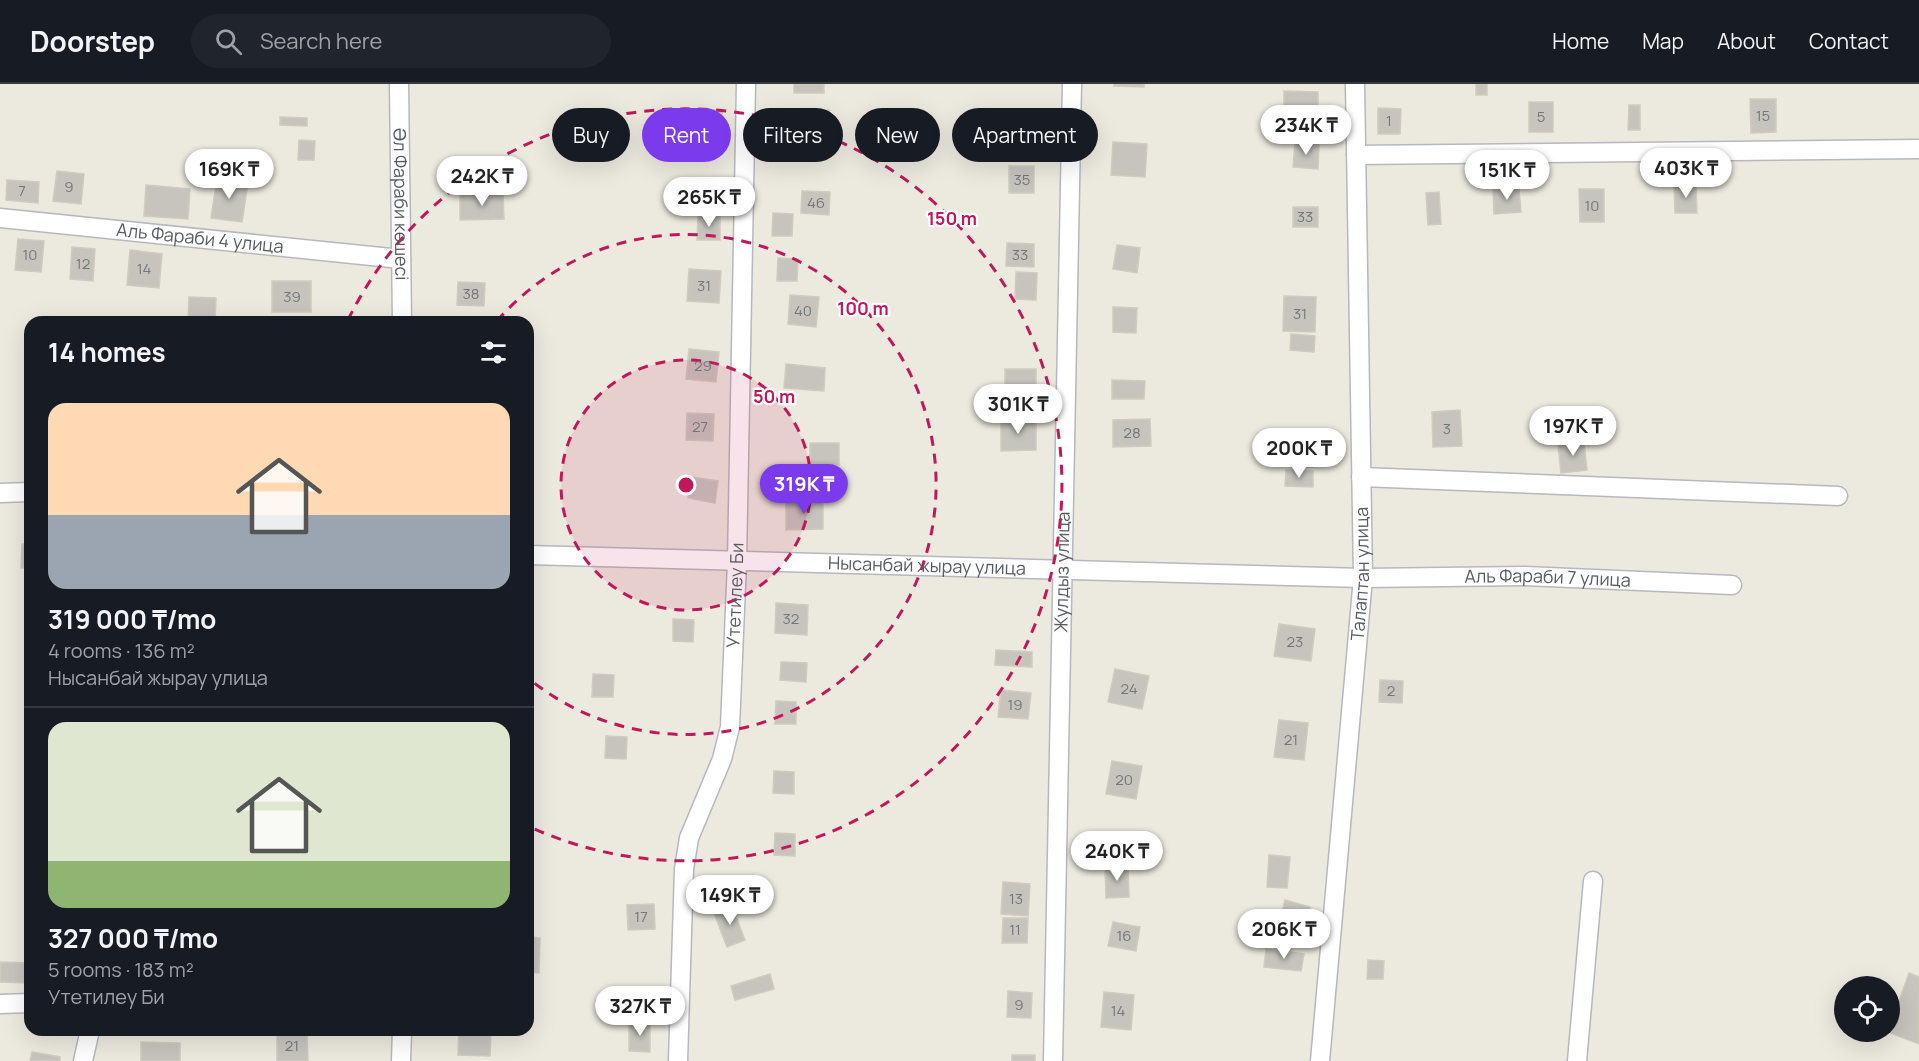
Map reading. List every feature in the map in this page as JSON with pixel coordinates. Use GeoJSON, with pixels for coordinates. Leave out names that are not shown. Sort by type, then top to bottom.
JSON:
{"type":"FeatureCollection","features":[{"type":"Feature","properties":{"kind":"street","name":"Әл Фараби көшесі"},"geometry":{"type":"LineString","coordinates":[[399,84],[402,316]]}},
{"type":"Feature","properties":{"kind":"street","name":"Утетилеу Би"},"geometry":{"type":"LineString","coordinates":[[678,1061],[684,869],[689,838],[722,759],[730,727],[736,562],[746,84]]}},
{"type":"Feature","properties":{"kind":"street","name":"Жулдыз улица"},"geometry":{"type":"LineString","coordinates":[[1053,1061],[1072,84]]}},
{"type":"Feature","properties":{"kind":"street","name":"Талаптан улица"},"geometry":{"type":"LineString","coordinates":[[1320,1061],[1363,578],[1355,84]]}},
{"type":"Feature","properties":{"kind":"street"},"geometry":{"type":"LineString","coordinates":[[1356,155],[1919,149]]}},
{"type":"Feature","properties":{"kind":"street","name":"Аль Фараби 4 улица"},"geometry":{"type":"LineString","coordinates":[[0,218],[401,259]]}},
{"type":"Feature","properties":{"kind":"street"},"geometry":{"type":"LineString","coordinates":[[1361,477],[1838,496]]}},
{"type":"Feature","properties":{"kind":"street"},"geometry":{"type":"LineString","coordinates":[[0,493],[24,492]]}},
{"type":"Feature","properties":{"kind":"street","name":"Нысанбай жырау улица"},"geometry":{"type":"LineString","coordinates":[[534,555],[1363,578]]}},
{"type":"Feature","properties":{"kind":"street","name":"Аль Фараби 7 улица"},"geometry":{"type":"LineString","coordinates":[[1363,578],[1526,576],[1732,585]]}},
{"type":"Feature","properties":{"kind":"street"},"geometry":{"type":"LineString","coordinates":[[1577,1061],[1593,881]]}},
{"type":"Feature","properties":{"kind":"street"},"geometry":{"type":"LineString","coordinates":[[0,1004],[24,1003]]}},
{"type":"Feature","properties":{"kind":"street"},"geometry":{"type":"LineString","coordinates":[[83,1061],[89,1036]]}},
{"type":"Feature","properties":{"kind":"street"},"geometry":{"type":"LineString","coordinates":[[401,1061],[402,1036]]}},
{"type":"Feature","properties":{"kind":"building"},"geometry":{"type":"Polygon","coordinates":[[[794,84],[824,84],[824,93],[794,93],[794,84]]]}},
{"type":"Feature","properties":{"kind":"building"},"geometry":{"type":"Polygon","coordinates":[[[1114,84],[1144,84],[1144,87],[1114,86],[1114,84]]]}},
{"type":"Feature","properties":{"kind":"building"},"geometry":{"type":"Polygon","coordinates":[[[1476,84],[1487,84],[1487,95],[1476,95],[1476,84]]]}},
{"type":"Feature","properties":{"kind":"building"},"geometry":{"type":"Polygon","coordinates":[[[1284,91],[1318,92],[1318,122],[1284,122],[1284,91]]]}},
{"type":"Feature","properties":{"kind":"building"},"geometry":{"type":"Polygon","coordinates":[[[1750,99],[1776,99],[1776,132],[1751,133],[1750,99]]]}},
{"type":"Feature","properties":{"kind":"building"},"geometry":{"type":"Polygon","coordinates":[[[1529,102],[1553,102],[1553,132],[1529,132],[1529,102]]]}},
{"type":"Feature","properties":{"kind":"building"},"geometry":{"type":"Polygon","coordinates":[[[1629,105],[1640,105],[1640,130],[1628,130],[1629,105]]]}},
{"type":"Feature","properties":{"kind":"building"},"geometry":{"type":"Polygon","coordinates":[[[1378,108],[1401,109],[1400,134],[1378,134],[1378,108]]]}},
{"type":"Feature","properties":{"kind":"building"},"geometry":{"type":"Polygon","coordinates":[[[280,117],[307,118],[307,126],[280,125],[280,117]]]}},
{"type":"Feature","properties":{"kind":"building"},"geometry":{"type":"Polygon","coordinates":[[[299,140],[315,141],[314,160],[298,160],[299,140]]]}},
{"type":"Feature","properties":{"kind":"building"},"geometry":{"type":"Polygon","coordinates":[[[1113,142],[1147,144],[1145,177],[1111,175],[1113,142]]]}},
{"type":"Feature","properties":{"kind":"building"},"geometry":{"type":"Polygon","coordinates":[[[1295,143],[1319,145],[1318,169],[1293,167],[1295,143]]]}},
{"type":"Feature","properties":{"kind":"building"},"geometry":{"type":"Polygon","coordinates":[[[1009,166],[1034,166],[1034,193],[1009,193],[1009,166]]]}},
{"type":"Feature","properties":{"kind":"building"},"geometry":{"type":"Polygon","coordinates":[[[57,171],[84,174],[81,204],[53,201],[57,171]]]}},
{"type":"Feature","properties":{"kind":"building"},"geometry":{"type":"Polygon","coordinates":[[[217,178],[248,183],[242,222],[211,218],[217,178]]]}},
{"type":"Feature","properties":{"kind":"building"},"geometry":{"type":"Polygon","coordinates":[[[7,180],[39,182],[38,203],[6,200],[7,180]]]}},
{"type":"Feature","properties":{"kind":"building"},"geometry":{"type":"Polygon","coordinates":[[[146,185],[190,189],[188,219],[144,216],[146,185]]]}},
{"type":"Feature","properties":{"kind":"building"},"geometry":{"type":"Polygon","coordinates":[[[1696,185],[1697,213],[1675,213],[1674,186],[1696,185]]]}},
{"type":"Feature","properties":{"kind":"building"},"geometry":{"type":"Polygon","coordinates":[[[1519,189],[1521,212],[1494,214],[1493,190],[1519,189]]]}},
{"type":"Feature","properties":{"kind":"building"},"geometry":{"type":"Polygon","coordinates":[[[1579,189],[1604,189],[1604,222],[1580,222],[1579,189]]]}},
{"type":"Feature","properties":{"kind":"building"},"geometry":{"type":"Polygon","coordinates":[[[802,191],[830,192],[829,215],[801,213],[802,191]]]}},
{"type":"Feature","properties":{"kind":"building"},"geometry":{"type":"Polygon","coordinates":[[[1439,192],[1441,224],[1428,225],[1426,193],[1439,192]]]}},
{"type":"Feature","properties":{"kind":"building"},"geometry":{"type":"Polygon","coordinates":[[[503,193],[504,219],[460,220],[460,194],[503,193]]]}},
{"type":"Feature","properties":{"kind":"building"},"geometry":{"type":"Polygon","coordinates":[[[1293,207],[1318,207],[1318,227],[1293,227],[1293,207]]]}},
{"type":"Feature","properties":{"kind":"building"},"geometry":{"type":"Polygon","coordinates":[[[773,213],[793,214],[792,236],[772,236],[773,213]]]}},
{"type":"Feature","properties":{"kind":"building"},"geometry":{"type":"Polygon","coordinates":[[[698,216],[720,217],[720,240],[697,240],[698,216]]]}},
{"type":"Feature","properties":{"kind":"building"},"geometry":{"type":"Polygon","coordinates":[[[18,239],[44,241],[41,272],[15,270],[18,239]]]}},
{"type":"Feature","properties":{"kind":"building"},"geometry":{"type":"Polygon","coordinates":[[[1007,243],[1034,244],[1034,267],[1006,266],[1007,243]]]}},
{"type":"Feature","properties":{"kind":"building"},"geometry":{"type":"Polygon","coordinates":[[[1117,245],[1140,248],[1137,273],[1113,269],[1117,245]]]}},
{"type":"Feature","properties":{"kind":"building"},"geometry":{"type":"Polygon","coordinates":[[[72,247],[95,249],[93,281],[70,279],[72,247]]]}},
{"type":"Feature","properties":{"kind":"building"},"geometry":{"type":"Polygon","coordinates":[[[130,250],[162,254],[159,288],[127,285],[130,250]]]}},
{"type":"Feature","properties":{"kind":"building"},"geometry":{"type":"Polygon","coordinates":[[[778,258],[798,259],[797,281],[777,281],[778,258]]]}},
{"type":"Feature","properties":{"kind":"building"},"geometry":{"type":"Polygon","coordinates":[[[689,269],[721,271],[719,303],[687,301],[689,269]]]}},
{"type":"Feature","properties":{"kind":"building"},"geometry":{"type":"Polygon","coordinates":[[[1016,272],[1037,273],[1036,300],[1015,299],[1016,272]]]}},
{"type":"Feature","properties":{"kind":"building"},"geometry":{"type":"Polygon","coordinates":[[[272,281],[311,281],[311,312],[272,312],[272,281]]]}},
{"type":"Feature","properties":{"kind":"building"},"geometry":{"type":"Polygon","coordinates":[[[458,282],[485,283],[484,306],[457,305],[458,282]]]}},
{"type":"Feature","properties":{"kind":"building"},"geometry":{"type":"Polygon","coordinates":[[[790,295],[819,297],[816,327],[788,324],[790,295]]]}},
{"type":"Feature","properties":{"kind":"building"},"geometry":{"type":"Polygon","coordinates":[[[1284,296],[1316,297],[1315,332],[1283,331],[1284,296]]]}},
{"type":"Feature","properties":{"kind":"building"},"geometry":{"type":"Polygon","coordinates":[[[189,297],[216,298],[215,316],[188,316],[189,297]]]}},
{"type":"Feature","properties":{"kind":"building"},"geometry":{"type":"Polygon","coordinates":[[[1113,307],[1137,308],[1136,333],[1113,332],[1113,307]]]}},
{"type":"Feature","properties":{"kind":"building"},"geometry":{"type":"Polygon","coordinates":[[[1291,334],[1315,336],[1314,352],[1290,350],[1291,334]]]}},
{"type":"Feature","properties":{"kind":"building"},"geometry":{"type":"Polygon","coordinates":[[[689,349],[719,352],[716,382],[686,379],[689,349]]]}},
{"type":"Feature","properties":{"kind":"building"},"geometry":{"type":"Polygon","coordinates":[[[786,364],[825,368],[824,391],[784,388],[786,364]]]}},
{"type":"Feature","properties":{"kind":"building"},"geometry":{"type":"Polygon","coordinates":[[[1005,369],[1036,369],[1036,393],[1005,393],[1005,369]]]}},
{"type":"Feature","properties":{"kind":"building"},"geometry":{"type":"Polygon","coordinates":[[[1112,380],[1145,381],[1144,399],[1112,399],[1112,380]]]}},
{"type":"Feature","properties":{"kind":"building"},"geometry":{"type":"Polygon","coordinates":[[[1460,410],[1462,446],[1433,447],[1432,412],[1460,410]]]}},
{"type":"Feature","properties":{"kind":"building"},"geometry":{"type":"Polygon","coordinates":[[[687,413],[714,414],[713,441],[686,440],[687,413]]]}},
{"type":"Feature","properties":{"kind":"building"},"geometry":{"type":"Polygon","coordinates":[[[1001,419],[1036,419],[1036,450],[1001,451],[1001,419]]]}},
{"type":"Feature","properties":{"kind":"building"},"geometry":{"type":"Polygon","coordinates":[[[1150,419],[1151,446],[1113,447],[1113,420],[1150,419]]]}},
{"type":"Feature","properties":{"kind":"building"},"geometry":{"type":"Polygon","coordinates":[[[1584,442],[1587,470],[1561,473],[1558,445],[1584,442]]]}},
{"type":"Feature","properties":{"kind":"building"},"geometry":{"type":"Polygon","coordinates":[[[810,443],[839,443],[839,465],[810,464],[810,443]]]}},
{"type":"Feature","properties":{"kind":"building"},"geometry":{"type":"Polygon","coordinates":[[[1282,450],[1314,451],[1313,467],[1281,465],[1282,450]]]}},
{"type":"Feature","properties":{"kind":"building"},"geometry":{"type":"Polygon","coordinates":[[[1286,470],[1313,471],[1313,487],[1285,486],[1286,470]]]}},
{"type":"Feature","properties":{"kind":"building"},"geometry":{"type":"Polygon","coordinates":[[[691,477],[718,481],[715,503],[688,498],[691,477]]]}},
{"type":"Feature","properties":{"kind":"building"},"geometry":{"type":"Polygon","coordinates":[[[786,500],[823,500],[823,529],[786,530],[786,500]]]}},
{"type":"Feature","properties":{"kind":"building"},"geometry":{"type":"Polygon","coordinates":[[[22,544],[24,544],[24,568],[21,568],[22,544]]]}},
{"type":"Feature","properties":{"kind":"building"},"geometry":{"type":"Polygon","coordinates":[[[776,603],[808,605],[807,635],[775,633],[776,603]]]}},
{"type":"Feature","properties":{"kind":"building"},"geometry":{"type":"Polygon","coordinates":[[[673,619],[694,620],[693,642],[673,641],[673,619]]]}},
{"type":"Feature","properties":{"kind":"building"},"geometry":{"type":"Polygon","coordinates":[[[1279,624],[1315,629],[1311,661],[1274,656],[1279,624]]]}},
{"type":"Feature","properties":{"kind":"building"},"geometry":{"type":"Polygon","coordinates":[[[996,650],[1032,652],[1032,667],[995,665],[996,650]]]}},
{"type":"Feature","properties":{"kind":"building"},"geometry":{"type":"Polygon","coordinates":[[[781,662],[807,663],[806,682],[780,680],[781,662]]]}},
{"type":"Feature","properties":{"kind":"building"},"geometry":{"type":"Polygon","coordinates":[[[1115,669],[1149,676],[1142,709],[1108,702],[1115,669]]]}},
{"type":"Feature","properties":{"kind":"building"},"geometry":{"type":"Polygon","coordinates":[[[593,674],[614,675],[613,697],[592,697],[593,674]]]}},
{"type":"Feature","properties":{"kind":"building"},"geometry":{"type":"Polygon","coordinates":[[[1380,680],[1403,681],[1402,703],[1379,702],[1380,680]]]}},
{"type":"Feature","properties":{"kind":"building"},"geometry":{"type":"Polygon","coordinates":[[[1001,690],[1031,693],[1028,719],[998,717],[1001,690]]]}},
{"type":"Feature","properties":{"kind":"building"},"geometry":{"type":"Polygon","coordinates":[[[776,701],[796,702],[796,724],[775,724],[776,701]]]}},
{"type":"Feature","properties":{"kind":"building"},"geometry":{"type":"Polygon","coordinates":[[[1279,720],[1308,723],[1304,760],[1274,757],[1279,720]]]}},
{"type":"Feature","properties":{"kind":"building"},"geometry":{"type":"Polygon","coordinates":[[[606,736],[627,737],[626,759],[605,758],[606,736]]]}},
{"type":"Feature","properties":{"kind":"building"},"geometry":{"type":"Polygon","coordinates":[[[1112,761],[1142,766],[1136,799],[1106,794],[1112,761]]]}},
{"type":"Feature","properties":{"kind":"building"},"geometry":{"type":"Polygon","coordinates":[[[774,771],[794,772],[794,794],[773,793],[774,771]]]}},
{"type":"Feature","properties":{"kind":"building"},"geometry":{"type":"Polygon","coordinates":[[[775,833],[795,834],[795,856],[774,855],[775,833]]]}},
{"type":"Feature","properties":{"kind":"building"},"geometry":{"type":"Polygon","coordinates":[[[1269,855],[1290,857],[1287,888],[1267,887],[1269,855]]]}},
{"type":"Feature","properties":{"kind":"building"},"geometry":{"type":"Polygon","coordinates":[[[1128,865],[1129,897],[1106,898],[1105,866],[1128,865]]]}},
{"type":"Feature","properties":{"kind":"building"},"geometry":{"type":"Polygon","coordinates":[[[747,880],[748,896],[726,897],[725,882],[747,880]]]}},
{"type":"Feature","properties":{"kind":"building"},"geometry":{"type":"Polygon","coordinates":[[[1003,882],[1030,884],[1028,916],[1001,914],[1003,882]]]}},
{"type":"Feature","properties":{"kind":"building"},"geometry":{"type":"Polygon","coordinates":[[[1285,900],[1310,907],[1304,927],[1280,920],[1285,900]]]}},
{"type":"Feature","properties":{"kind":"building"},"geometry":{"type":"Polygon","coordinates":[[[654,904],[655,929],[628,930],[627,905],[654,904]]]}},
{"type":"Feature","properties":{"kind":"building"},"geometry":{"type":"Polygon","coordinates":[[[732,906],[745,940],[727,947],[714,913],[732,906]]]}},
{"type":"Feature","properties":{"kind":"building"},"geometry":{"type":"Polygon","coordinates":[[[1003,918],[1028,918],[1027,943],[1002,943],[1003,918]]]}},
{"type":"Feature","properties":{"kind":"building"},"geometry":{"type":"Polygon","coordinates":[[[1113,922],[1140,927],[1136,951],[1108,946],[1113,922]]]}},
{"type":"Feature","properties":{"kind":"building"},"geometry":{"type":"Polygon","coordinates":[[[534,938],[540,938],[539,973],[534,973],[534,938]]]}},
{"type":"Feature","properties":{"kind":"building"},"geometry":{"type":"Polygon","coordinates":[[[1266,949],[1304,954],[1301,971],[1264,967],[1266,949]]]}},
{"type":"Feature","properties":{"kind":"building"},"geometry":{"type":"Polygon","coordinates":[[[1368,960],[1384,961],[1383,979],[1367,979],[1368,960]]]}},
{"type":"Feature","properties":{"kind":"building"},"geometry":{"type":"Polygon","coordinates":[[[0,962],[24,963],[24,983],[0,982],[0,962]]]}},
{"type":"Feature","properties":{"kind":"building"},"geometry":{"type":"Polygon","coordinates":[[[1909,973],[1919,977],[1919,1044],[1900,1037],[1900,998],[1909,973]]]}},
{"type":"Feature","properties":{"kind":"building"},"geometry":{"type":"Polygon","coordinates":[[[770,974],[774,989],[735,1000],[731,986],[770,974]]]}},
{"type":"Feature","properties":{"kind":"building"},"geometry":{"type":"Polygon","coordinates":[[[1008,991],[1032,993],[1031,1018],[1007,1017],[1008,991]]]}},
{"type":"Feature","properties":{"kind":"building"},"geometry":{"type":"Polygon","coordinates":[[[1104,992],[1134,995],[1131,1030],[1101,1027],[1104,992]]]}},
{"type":"Feature","properties":{"kind":"building"},"geometry":{"type":"Polygon","coordinates":[[[629,1022],[650,1022],[650,1052],[629,1051],[629,1022]]]}},
{"type":"Feature","properties":{"kind":"building"},"geometry":{"type":"Polygon","coordinates":[[[277,1036],[307,1036],[308,1061],[277,1061],[277,1036]]]}},
{"type":"Feature","properties":{"kind":"building"},"geometry":{"type":"Polygon","coordinates":[[[459,1036],[491,1036],[490,1056],[458,1055],[459,1036]]]}},
{"type":"Feature","properties":{"kind":"building"},"geometry":{"type":"Polygon","coordinates":[[[141,1042],[180,1043],[180,1061],[141,1061],[141,1042]]]}},
{"type":"Feature","properties":{"kind":"building"},"geometry":{"type":"Polygon","coordinates":[[[32,1052],[60,1057],[60,1061],[30,1061],[32,1052]]]}},
{"type":"Feature","properties":{"kind":"building"},"geometry":{"type":"Polygon","coordinates":[[[1012,1055],[1035,1055],[1035,1061],[1012,1061],[1012,1055]]]}}]}
